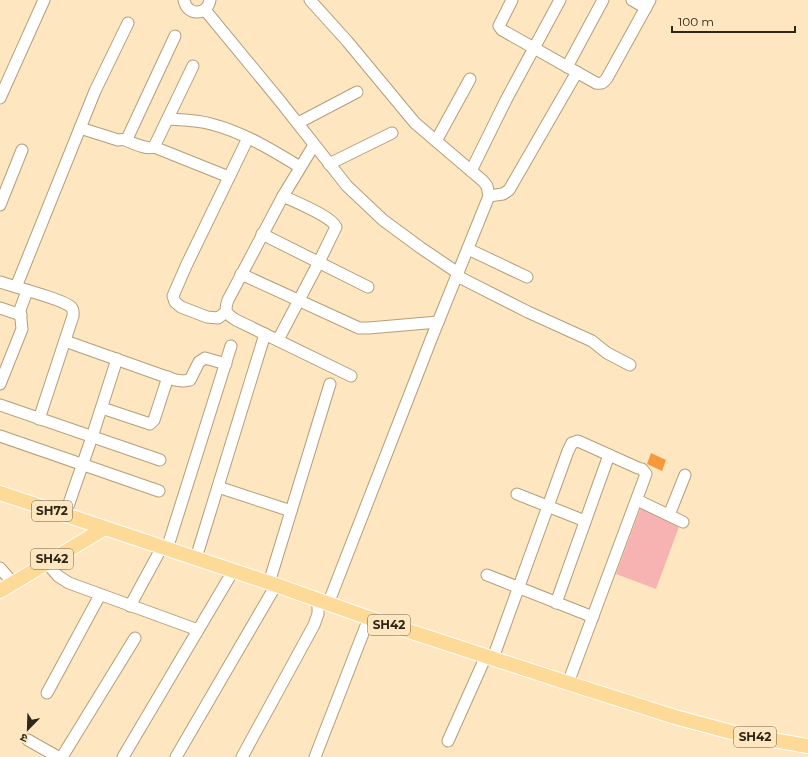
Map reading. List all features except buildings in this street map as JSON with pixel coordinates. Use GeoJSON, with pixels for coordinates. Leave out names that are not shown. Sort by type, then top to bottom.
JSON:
{"type":"FeatureCollection","features":[{"type":"Feature","properties":{"kind":"main road","name":"SH72"},"geometry":{"type":"LineString","coordinates":[[0,493],[105,528]]}},
{"type":"Feature","properties":{"kind":"main road","name":"SH42"},"geometry":{"type":"LineString","coordinates":[[0,591],[46,562],[105,528],[369,618],[675,717],[749,736],[806,743]]}},
{"type":"Feature","properties":{"kind":"street"},"geometry":{"type":"LineString","coordinates":[[0,98],[3,85],[44,0]]}},
{"type":"Feature","properties":{"kind":"street"},"geometry":{"type":"LineString","coordinates":[[184,0],[186,6],[192,12],[201,12],[207,5],[329,164],[348,186],[383,220],[458,275],[534,314],[592,341],[607,353],[630,365]]}},
{"type":"Feature","properties":{"kind":"street"},"geometry":{"type":"LineString","coordinates":[[242,757],[314,625],[489,196],[487,186],[407,114],[347,41],[310,0]]}},
{"type":"Feature","properties":{"kind":"street"},"geometry":{"type":"LineString","coordinates":[[512,0],[501,21],[500,28],[567,67],[596,83],[601,84],[604,82],[648,4],[632,0]]}},
{"type":"Feature","properties":{"kind":"street"},"geometry":{"type":"LineString","coordinates":[[471,171],[506,100],[560,0]]}},
{"type":"Feature","properties":{"kind":"street"},"geometry":{"type":"LineString","coordinates":[[567,67],[603,0]]}},
{"type":"Feature","properties":{"kind":"street"},"geometry":{"type":"LineString","coordinates":[[16,287],[95,91],[128,23]]}},
{"type":"Feature","properties":{"kind":"street"},"geometry":{"type":"LineString","coordinates":[[125,140],[129,136],[175,36]]}},
{"type":"Feature","properties":{"kind":"street"},"geometry":{"type":"LineString","coordinates":[[154,147],[193,66]]}},
{"type":"Feature","properties":{"kind":"street"},"geometry":{"type":"LineString","coordinates":[[489,196],[503,194],[509,190],[577,72]]}},
{"type":"Feature","properties":{"kind":"street"},"geometry":{"type":"LineString","coordinates":[[436,141],[470,79]]}},
{"type":"Feature","properties":{"kind":"street"},"geometry":{"type":"LineString","coordinates":[[298,123],[357,92]]}},
{"type":"Feature","properties":{"kind":"street"},"geometry":{"type":"LineString","coordinates":[[168,119],[212,124],[266,146],[300,167]]}},
{"type":"Feature","properties":{"kind":"street"},"geometry":{"type":"LineString","coordinates":[[80,128],[118,140],[125,140],[146,147],[154,147],[229,177]]}},
{"type":"Feature","properties":{"kind":"street"},"geometry":{"type":"LineString","coordinates":[[329,164],[392,133]]}},
{"type":"Feature","properties":{"kind":"street"},"geometry":{"type":"LineString","coordinates":[[226,312],[218,318],[207,317],[181,307],[174,302],[173,296],[248,138]]}},
{"type":"Feature","properties":{"kind":"street"},"geometry":{"type":"LineString","coordinates":[[314,145],[262,234],[225,307],[229,316],[236,320],[351,376]]}},
{"type":"Feature","properties":{"kind":"street"},"geometry":{"type":"LineString","coordinates":[[0,204],[22,150]]}},
{"type":"Feature","properties":{"kind":"street"},"geometry":{"type":"LineString","coordinates":[[278,340],[336,227],[324,216],[283,196]]}},
{"type":"Feature","properties":{"kind":"street"},"geometry":{"type":"LineString","coordinates":[[262,234],[368,287]]}},
{"type":"Feature","properties":{"kind":"street"},"geometry":{"type":"LineString","coordinates":[[468,249],[527,276]]}},
{"type":"Feature","properties":{"kind":"street"},"geometry":{"type":"LineString","coordinates":[[242,274],[359,328],[438,322]]}},
{"type":"Feature","properties":{"kind":"street"},"geometry":{"type":"LineString","coordinates":[[0,282],[56,300],[71,307],[73,311],[73,316],[39,418]]}},
{"type":"Feature","properties":{"kind":"street"},"geometry":{"type":"LineString","coordinates":[[0,384],[3,370],[22,329],[20,310],[27,291]]}},
{"type":"Feature","properties":{"kind":"street"},"geometry":{"type":"LineString","coordinates":[[0,308],[21,315]]}},
{"type":"Feature","properties":{"kind":"street"},"geometry":{"type":"LineString","coordinates":[[196,558],[265,334]]}},
{"type":"Feature","properties":{"kind":"street"},"geometry":{"type":"LineString","coordinates":[[64,341],[183,381],[190,380],[199,362],[205,358],[226,364]]}},
{"type":"Feature","properties":{"kind":"street"},"geometry":{"type":"LineString","coordinates":[[130,606],[165,548],[231,346]]}},
{"type":"Feature","properties":{"kind":"street"},"geometry":{"type":"LineString","coordinates":[[65,515],[102,408],[117,359]]}},
{"type":"Feature","properties":{"kind":"street"},"geometry":{"type":"LineString","coordinates":[[102,408],[143,423],[150,424],[154,420],[168,377]]}},
{"type":"Feature","properties":{"kind":"street"},"geometry":{"type":"LineString","coordinates":[[176,757],[272,584],[291,512],[330,384]]}},
{"type":"Feature","properties":{"kind":"street"},"geometry":{"type":"LineString","coordinates":[[0,405],[160,460]]}},
{"type":"Feature","properties":{"kind":"street"},"geometry":{"type":"LineString","coordinates":[[0,436],[158,491]]}},
{"type":"Feature","properties":{"kind":"street"},"geometry":{"type":"LineString","coordinates":[[448,741],[489,657],[518,588],[572,443],[578,441],[638,468],[644,472],[645,478],[568,683]]}},
{"type":"Feature","properties":{"kind":"street"},"geometry":{"type":"LineString","coordinates":[[556,603],[609,454]]}},
{"type":"Feature","properties":{"kind":"street"},"geometry":{"type":"LineString","coordinates":[[669,515],[685,474]]}},
{"type":"Feature","properties":{"kind":"street"},"geometry":{"type":"LineString","coordinates":[[218,487],[291,512]]}},
{"type":"Feature","properties":{"kind":"street"},"geometry":{"type":"LineString","coordinates":[[517,494],[585,521]]}},
{"type":"Feature","properties":{"kind":"street"},"geometry":{"type":"LineString","coordinates":[[637,500],[683,522]]}},
{"type":"Feature","properties":{"kind":"street"},"geometry":{"type":"LineString","coordinates":[[46,562],[63,580],[100,595],[198,630]]}},
{"type":"Feature","properties":{"kind":"street"},"geometry":{"type":"LineString","coordinates":[[0,568],[13,583]]}},
{"type":"Feature","properties":{"kind":"street"},"geometry":{"type":"LineString","coordinates":[[123,757],[234,571]]}},
{"type":"Feature","properties":{"kind":"street"},"geometry":{"type":"LineString","coordinates":[[487,575],[593,617]]}},
{"type":"Feature","properties":{"kind":"street"},"geometry":{"type":"LineString","coordinates":[[47,694],[100,595]]}},
{"type":"Feature","properties":{"kind":"street"},"geometry":{"type":"LineString","coordinates":[[315,757],[369,618]]}},
{"type":"Feature","properties":{"kind":"street"},"geometry":{"type":"LineString","coordinates":[[62,757],[135,638]]}},
{"type":"Feature","properties":{"kind":"street"},"geometry":{"type":"LineString","coordinates":[[28,740],[58,757]]}},
{"type":"Feature","properties":{"kind":"shaded area"},"geometry":{"type":"Polygon","coordinates":[[[641,507],[680,524],[656,589],[616,574],[641,507]]]}}]}
